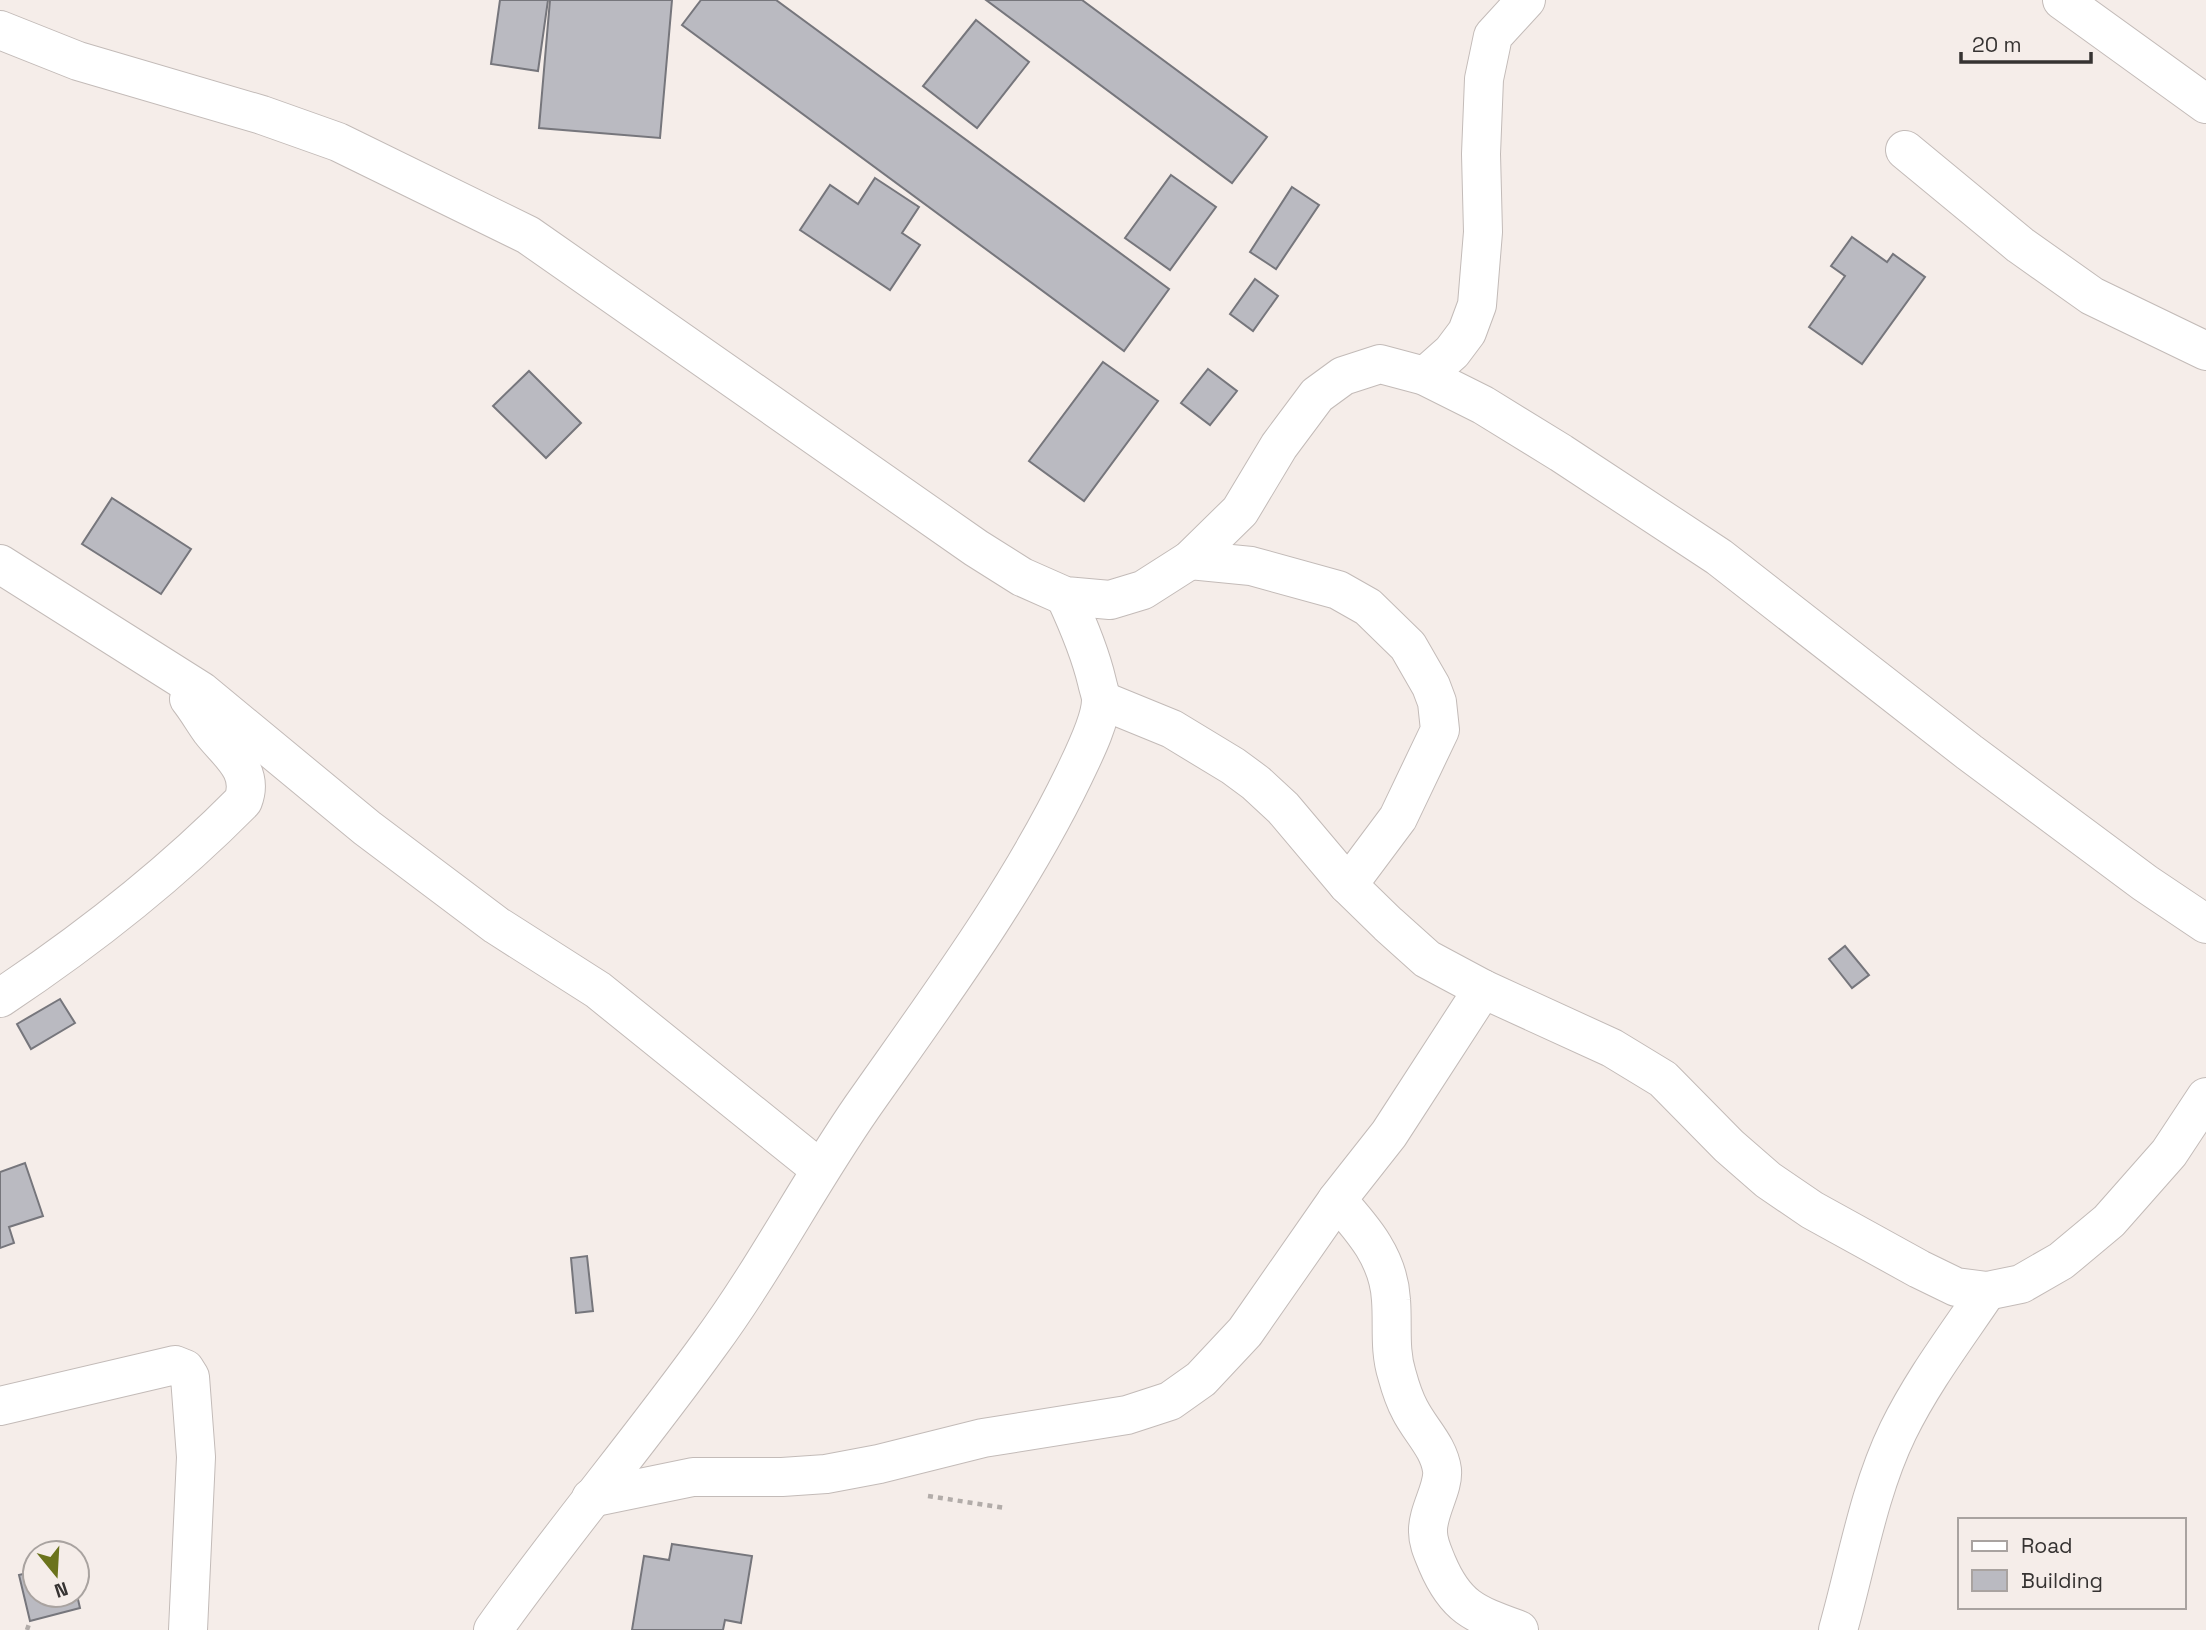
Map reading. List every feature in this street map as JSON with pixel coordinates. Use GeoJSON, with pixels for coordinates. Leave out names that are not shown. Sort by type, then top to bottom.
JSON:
{"type":"FeatureCollection","features":[{"type":"Feature","properties":{"kind":"street"},"geometry":{"type":"LineString","coordinates":[[1425,376],[1452,352],[1467,332],[1477,305],[1483,232],[1481,154],[1484,79],[1493,36],[1526,0]]}},
{"type":"Feature","properties":{"kind":"street"},"geometry":{"type":"LineString","coordinates":[[2062,0],[2206,104]]}},
{"type":"Feature","properties":{"kind":"street"},"geometry":{"type":"LineString","coordinates":[[0,30],[78,61],[262,115],[338,142],[528,235],[976,548],[1022,577],[1065,596],[1110,600],[1132,594],[1143,590],[1190,560],[1240,510],[1279,446],[1317,395],[1343,376],[1380,365],[1425,376],[1483,405],[1562,453],[1719,557],[1969,752],[2145,883],[2206,924]]}},
{"type":"Feature","properties":{"kind":"street"},"geometry":{"type":"LineString","coordinates":[[1905,150],[2021,245],[2092,296],[2206,351]]}},
{"type":"Feature","properties":{"kind":"street"},"geometry":{"type":"LineString","coordinates":[[1190,560],[1251,566],[1338,590],[1368,607],[1408,646],[1431,686],[1437,702],[1440,730],[1398,818],[1348,885]]}},
{"type":"Feature","properties":{"kind":"street"},"geometry":{"type":"LineString","coordinates":[[0,564],[201,691],[368,828],[496,925],[598,990],[820,1169]]}},
{"type":"Feature","properties":{"kind":"street"},"geometry":{"type":"LineString","coordinates":[[493,1630],[709,1346],[760,1272],[820,1169],[953,976],[1019,875],[1060,803],[1090,740],[1101,700],[1093,663],[1065,596]]}},
{"type":"Feature","properties":{"kind":"street"},"geometry":{"type":"LineString","coordinates":[[0,998],[59,958],[154,884],[243,800],[247,784],[241,765],[212,732],[172,673]]}},
{"type":"Feature","properties":{"kind":"street"},"geometry":{"type":"LineString","coordinates":[[1101,700],[1172,729],[1249,777],[1283,808],[1348,885],[1427,959],[1483,989],[1612,1048],[1663,1079],[1738,1155],[1768,1181],[1812,1210],[1956,1287],[1987,1291],[2021,1284],[2061,1261],[2109,1221],[2169,1153],[2206,1097]]}},
{"type":"Feature","properties":{"kind":"street"},"geometry":{"type":"LineString","coordinates":[[592,1498],[693,1477],[826,1474],[983,1438],[1127,1415],[1170,1401],[1201,1379],[1245,1332],[1337,1200],[1388,1134],[1483,989]]}},
{"type":"Feature","properties":{"kind":"street"},"geometry":{"type":"LineString","coordinates":[[1337,1200],[1379,1253],[1387,1272],[1396,1372],[1410,1410],[1439,1456],[1442,1473],[1427,1532],[1430,1547],[1443,1577],[1460,1602],[1478,1615],[1519,1630]]}},
{"type":"Feature","properties":{"kind":"street"},"geometry":{"type":"LineString","coordinates":[[1838,1630],[1870,1504],[1897,1434],[1929,1374],[1987,1291]]}},
{"type":"Feature","properties":{"kind":"street"},"geometry":{"type":"LineString","coordinates":[[2,1401],[175,1365],[186,1369],[190,1377],[196,1458],[188,1630]]}},
{"type":"Feature","properties":{"kind":"path"},"geometry":{"type":"LineString","coordinates":[[27,1630],[30,1622]]}},
{"type":"Feature","properties":{"kind":"building"},"geometry":{"type":"Polygon","coordinates":[[[500,0],[548,0],[538,71],[491,64],[500,0]]]}},
{"type":"Feature","properties":{"kind":"building"},"geometry":{"type":"Polygon","coordinates":[[[550,0],[672,0],[660,138],[539,128],[550,0]]]}},
{"type":"Feature","properties":{"kind":"building"},"geometry":{"type":"Polygon","coordinates":[[[701,0],[776,0],[1169,289],[1124,351],[682,25],[701,0]]]}},
{"type":"Feature","properties":{"kind":"building"},"geometry":{"type":"Polygon","coordinates":[[[986,0],[1082,0],[1267,137],[1232,183],[986,0]]]}},
{"type":"Feature","properties":{"kind":"building"},"geometry":{"type":"Polygon","coordinates":[[[976,20],[1029,62],[977,128],[923,86],[976,20]]]}},
{"type":"Feature","properties":{"kind":"building"},"geometry":{"type":"Polygon","coordinates":[[[1171,175],[1216,207],[1170,270],[1125,238],[1171,175]]]}},
{"type":"Feature","properties":{"kind":"building"},"geometry":{"type":"Polygon","coordinates":[[[875,178],[919,207],[902,233],[920,245],[890,290],[800,230],[830,185],[858,204],[875,178]]]}},
{"type":"Feature","properties":{"kind":"building"},"geometry":{"type":"Polygon","coordinates":[[[1292,187],[1319,205],[1276,269],[1250,252],[1292,187]]]}},
{"type":"Feature","properties":{"kind":"building"},"geometry":{"type":"Polygon","coordinates":[[[1852,237],[1887,262],[1893,254],[1925,277],[1862,364],[1809,327],[1845,276],[1831,266],[1852,237]]]}},
{"type":"Feature","properties":{"kind":"building"},"geometry":{"type":"Polygon","coordinates":[[[1255,279],[1278,296],[1253,331],[1230,314],[1255,279]]]}},
{"type":"Feature","properties":{"kind":"building"},"geometry":{"type":"Polygon","coordinates":[[[1103,362],[1158,401],[1084,501],[1029,461],[1103,362]]]}},
{"type":"Feature","properties":{"kind":"building"},"geometry":{"type":"Polygon","coordinates":[[[1208,369],[1237,391],[1210,425],[1181,403],[1208,369]]]}},
{"type":"Feature","properties":{"kind":"building"},"geometry":{"type":"Polygon","coordinates":[[[529,371],[581,423],[546,458],[493,406],[529,371]]]}},
{"type":"Feature","properties":{"kind":"building"},"geometry":{"type":"Polygon","coordinates":[[[112,498],[191,549],[161,594],[82,544],[112,498]]]}},
{"type":"Feature","properties":{"kind":"building"},"geometry":{"type":"Polygon","coordinates":[[[1845,946],[1869,975],[1852,988],[1829,959],[1845,946]]]}},
{"type":"Feature","properties":{"kind":"building"},"geometry":{"type":"Polygon","coordinates":[[[60,999],[75,1023],[31,1049],[17,1024],[60,999]]]}},
{"type":"Feature","properties":{"kind":"building"},"geometry":{"type":"Polygon","coordinates":[[[25,1163],[43,1216],[9,1227],[14,1243],[0,1248],[0,1172],[25,1163]]]}},
{"type":"Feature","properties":{"kind":"building"},"geometry":{"type":"Polygon","coordinates":[[[587,1256],[593,1311],[576,1313],[571,1258],[587,1256]]]}},
{"type":"Feature","properties":{"kind":"building"},"geometry":{"type":"Polygon","coordinates":[[[672,1544],[752,1556],[741,1623],[725,1620],[723,1630],[632,1630],[644,1556],[669,1560],[672,1544]]]}},
{"type":"Feature","properties":{"kind":"building"},"geometry":{"type":"Polygon","coordinates":[[[27,1609],[76,1609],[30,1621],[27,1609]]]}}]}
